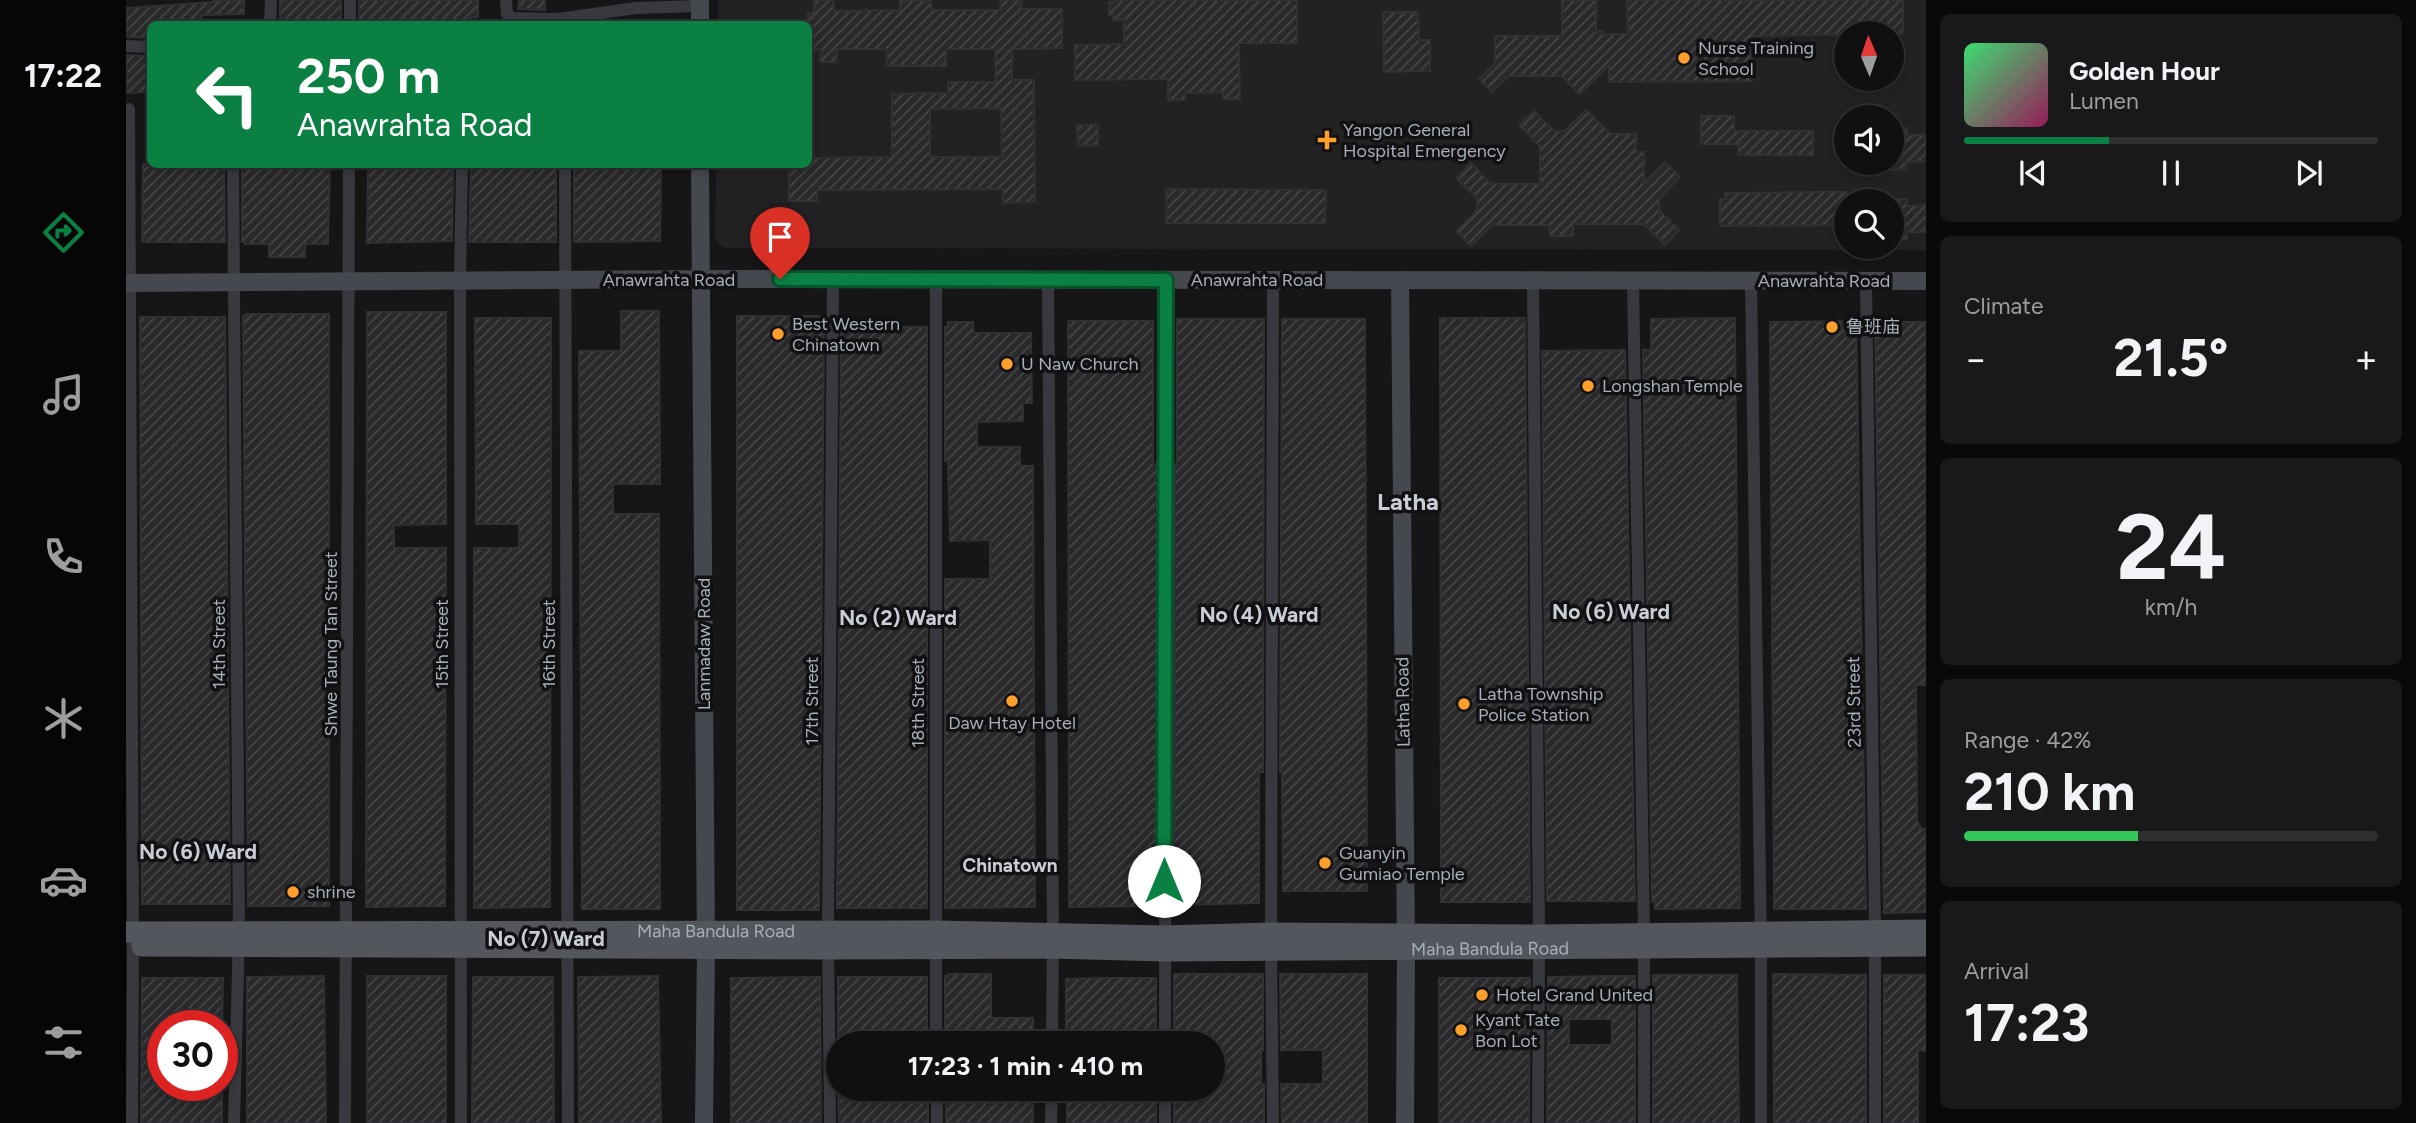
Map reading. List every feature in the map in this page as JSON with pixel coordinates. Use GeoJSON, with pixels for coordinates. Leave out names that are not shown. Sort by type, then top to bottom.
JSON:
{"type":"FeatureCollection","features":[{"type":"Feature","properties":{"kind":"main road"},"geometry":{"type":"LineString","coordinates":[[700,3],[700,21]]}},
{"type":"Feature","properties":{"kind":"main road","name":"Lanmadaw Road"},"geometry":{"type":"LineString","coordinates":[[700,168],[706,940],[704,1123]]}},
{"type":"Feature","properties":{"kind":"main road","name":"Anawrahta Road"},"geometry":{"type":"LineString","coordinates":[[128,283],[701,279],[1926,281]]}},
{"type":"Feature","properties":{"kind":"main road","name":"Latha Road"},"geometry":{"type":"LineString","coordinates":[[1400,280],[1405,1123]]}},
{"type":"Feature","properties":{"kind":"main road","name":"Maha Bandula Road"},"geometry":{"type":"LineString","coordinates":[[130,939],[1539,942],[1874,938],[1926,930]]}},
{"type":"Feature","properties":{"kind":"main road","name":"Maha Bandula Road"},"geometry":{"type":"LineString","coordinates":[[1874,938],[1926,946]]}},
{"type":"Feature","properties":{"kind":"street"},"geometry":{"type":"LineString","coordinates":[[270,21],[271,0]]}},
{"type":"Feature","properties":{"kind":"street"},"geometry":{"type":"LineString","coordinates":[[350,0],[350,21]]}},
{"type":"Feature","properties":{"kind":"street"},"geometry":{"type":"LineString","coordinates":[[506,0],[507,14],[512,18],[558,19],[636,8],[700,3]]}},
{"type":"Feature","properties":{"kind":"street"},"geometry":{"type":"LineString","coordinates":[[126,46],[147,47]]}},
{"type":"Feature","properties":{"kind":"street"},"geometry":{"type":"LineString","coordinates":[[129,109],[132,1123]]}},
{"type":"Feature","properties":{"kind":"street","name":"14th Street"},"geometry":{"type":"LineString","coordinates":[[233,168],[239,939],[234,1123]]}},
{"type":"Feature","properties":{"kind":"street","name":"Shwe Taung Tan Street"},"geometry":{"type":"LineString","coordinates":[[345,1123],[351,281],[349,168]]}},
{"type":"Feature","properties":{"kind":"street","name":"15th Street"},"geometry":{"type":"LineString","coordinates":[[461,1123],[462,168]]}},
{"type":"Feature","properties":{"kind":"street","name":"16th Street"},"geometry":{"type":"LineString","coordinates":[[565,168],[568,1123]]}},
{"type":"Feature","properties":{"kind":"street","name":"17th Street"},"geometry":{"type":"LineString","coordinates":[[830,1123],[828,941],[833,279]]}},
{"type":"Feature","properties":{"kind":"street","name":"18th Street"},"geometry":{"type":"LineString","coordinates":[[936,279],[936,1031]]}},
{"type":"Feature","properties":{"kind":"street"},"geometry":{"type":"LineString","coordinates":[[1048,280],[1052,1031]]}},
{"type":"Feature","properties":{"kind":"street"},"geometry":{"type":"LineString","coordinates":[[1165,1031],[1166,280]]}},
{"type":"Feature","properties":{"kind":"street"},"geometry":{"type":"LineString","coordinates":[[1273,280],[1273,1123]]}},
{"type":"Feature","properties":{"kind":"street"},"geometry":{"type":"LineString","coordinates":[[1533,280],[1538,1123]]}},
{"type":"Feature","properties":{"kind":"street"},"geometry":{"type":"LineString","coordinates":[[1633,281],[1644,940],[1644,1123]]}},
{"type":"Feature","properties":{"kind":"street"},"geometry":{"type":"LineString","coordinates":[[1751,281],[1761,939],[1761,1123]]}},
{"type":"Feature","properties":{"kind":"street","name":"23rd Street"},"geometry":{"type":"LineString","coordinates":[[1866,281],[1875,1123]]}},
{"type":"Feature","properties":{"kind":"street"},"geometry":{"type":"LineString","coordinates":[[937,1101],[937,1123]]}},
{"type":"Feature","properties":{"kind":"street"},"geometry":{"type":"LineString","coordinates":[[1051,1123],[1052,1101]]}},
{"type":"Feature","properties":{"kind":"street"},"geometry":{"type":"LineString","coordinates":[[1165,1101],[1165,1123]]}},
{"type":"Feature","properties":{"kind":"shaded area","name":"Yangon General Hospital Emergency"},"geometry":{"type":"Polygon","coordinates":[[[718,0],[1926,0],[1926,250],[1904,250],[1904,189],[1834,189],[1834,250],[726,248],[718,244],[715,236],[716,168],[812,168],[812,21],[718,21],[718,0]]]}},
{"type":"Feature","properties":{"kind":"building"},"geometry":{"type":"Polygon","coordinates":[[[244,0],[244,14],[202,15],[202,21],[147,21],[147,38],[126,37],[126,8],[244,0]]]}},
{"type":"Feature","properties":{"kind":"building"},"geometry":{"type":"Polygon","coordinates":[[[280,0],[341,0],[341,21],[280,21],[280,0]]]}},
{"type":"Feature","properties":{"kind":"building"},"geometry":{"type":"Polygon","coordinates":[[[359,0],[478,0],[478,17],[471,17],[471,21],[359,21],[359,0]]]}},
{"type":"Feature","properties":{"kind":"building"},"geometry":{"type":"Polygon","coordinates":[[[519,0],[545,0],[545,10],[518,9],[519,0]]]}},
{"type":"Feature","properties":{"kind":"building"},"geometry":{"type":"Polygon","coordinates":[[[814,0],[834,0],[834,11],[900,10],[900,0],[931,0],[931,10],[1001,10],[1000,0],[1021,0],[1021,9],[1062,9],[1062,48],[1012,49],[1012,80],[1034,80],[1035,202],[1003,203],[1003,189],[817,190],[817,201],[789,201],[789,168],[812,168],[812,158],[892,157],[892,94],[948,93],[948,82],[996,82],[995,49],[946,49],[946,66],[886,66],[887,49],[837,49],[836,62],[820,62],[821,50],[812,50],[812,21],[808,21],[808,13],[814,13],[814,0]],[[1001,108],[930,109],[930,157],[1002,157],[1001,108]]]}},
{"type":"Feature","properties":{"kind":"building"},"geometry":{"type":"Polygon","coordinates":[[[1297,0],[1297,43],[1239,43],[1240,99],[1223,99],[1223,92],[1185,93],[1185,100],[1168,100],[1168,79],[1075,80],[1075,45],[1124,44],[1124,20],[1113,20],[1112,15],[1109,15],[1109,2],[1297,0]]]}},
{"type":"Feature","properties":{"kind":"building"},"geometry":{"type":"Polygon","coordinates":[[[1562,0],[1596,0],[1596,31],[1602,31],[1602,34],[1628,34],[1627,0],[1903,0],[1903,21],[1834,21],[1834,34],[1751,36],[1752,81],[1609,82],[1609,66],[1579,94],[1562,76],[1509,76],[1492,92],[1479,79],[1495,63],[1495,36],[1562,36],[1562,0]]]}},
{"type":"Feature","properties":{"kind":"building"},"geometry":{"type":"Polygon","coordinates":[[[1383,12],[1418,12],[1419,40],[1430,40],[1430,71],[1384,72],[1383,12]]]}},
{"type":"Feature","properties":{"kind":"building"},"geometry":{"type":"Polygon","coordinates":[[[126,55],[147,56],[147,92],[126,93],[126,55]]]}},
{"type":"Feature","properties":{"kind":"building"},"geometry":{"type":"Polygon","coordinates":[[[1586,110],[1611,134],[1636,134],[1636,152],[1644,152],[1644,183],[1665,162],[1680,177],[1659,199],[1659,210],[1679,230],[1665,245],[1644,224],[1573,224],[1573,236],[1550,236],[1549,225],[1492,225],[1471,246],[1456,231],[1477,210],[1477,198],[1456,178],[1471,163],[1491,184],[1540,184],[1540,146],[1519,125],[1534,111],[1554,131],[1565,131],[1586,110]]]}},
{"type":"Feature","properties":{"kind":"building"},"geometry":{"type":"Polygon","coordinates":[[[1701,116],[1734,116],[1734,131],[1813,131],[1813,155],[1738,155],[1738,144],[1701,144],[1701,116]]]}},
{"type":"Feature","properties":{"kind":"building"},"geometry":{"type":"Polygon","coordinates":[[[1077,125],[1098,125],[1098,145],[1078,146],[1077,125]]]}},
{"type":"Feature","properties":{"kind":"building"},"geometry":{"type":"Polygon","coordinates":[[[1904,128],[1907,128],[1907,135],[1926,135],[1926,161],[1906,162],[1906,169],[1904,128]]]}},
{"type":"Feature","properties":{"kind":"building"},"geometry":{"type":"Polygon","coordinates":[[[143,164],[147,164],[147,168],[224,168],[225,242],[142,242],[143,164]]]}},
{"type":"Feature","properties":{"kind":"building"},"geometry":{"type":"Polygon","coordinates":[[[242,168],[330,168],[328,244],[305,244],[305,257],[269,257],[269,244],[242,242],[242,168]]]}},
{"type":"Feature","properties":{"kind":"building"},"geometry":{"type":"Polygon","coordinates":[[[368,168],[453,168],[452,241],[367,243],[368,168]]]}},
{"type":"Feature","properties":{"kind":"building"},"geometry":{"type":"Polygon","coordinates":[[[471,168],[556,168],[556,242],[469,242],[471,168]]]}},
{"type":"Feature","properties":{"kind":"building"},"geometry":{"type":"Polygon","coordinates":[[[574,168],[661,168],[660,241],[574,242],[574,168]]]}},
{"type":"Feature","properties":{"kind":"building"},"geometry":{"type":"Polygon","coordinates":[[[1166,189],[1326,190],[1325,223],[1166,223],[1166,189]]]}},
{"type":"Feature","properties":{"kind":"building"},"geometry":{"type":"Polygon","coordinates":[[[1834,192],[1834,225],[1720,226],[1720,199],[1726,199],[1725,193],[1834,192]]]}},
{"type":"Feature","properties":{"kind":"building"},"geometry":{"type":"Polygon","coordinates":[[[1904,199],[1907,199],[1907,206],[1926,205],[1926,232],[1907,232],[1907,240],[1904,240],[1904,199]]]}},
{"type":"Feature","properties":{"kind":"building"},"geometry":{"type":"Polygon","coordinates":[[[621,311],[659,311],[660,484],[613,484],[613,514],[659,514],[660,909],[582,909],[579,351],[621,351],[621,311]]]}},
{"type":"Feature","properties":{"kind":"building"},"geometry":{"type":"Polygon","coordinates":[[[367,312],[446,312],[446,524],[394,525],[394,548],[446,548],[445,906],[366,907],[367,312]]]}},
{"type":"Feature","properties":{"kind":"building"},"geometry":{"type":"Polygon","coordinates":[[[329,314],[329,906],[248,906],[243,316],[329,314]]]}},
{"type":"Feature","properties":{"kind":"building"},"geometry":{"type":"Polygon","coordinates":[[[737,316],[819,316],[819,327],[824,327],[819,910],[737,910],[737,316]]]}},
{"type":"Feature","properties":{"kind":"building"},"geometry":{"type":"Polygon","coordinates":[[[140,317],[225,317],[230,904],[142,904],[140,317]]]}},
{"type":"Feature","properties":{"kind":"building"},"geometry":{"type":"Polygon","coordinates":[[[475,318],[551,318],[550,907],[474,908],[474,548],[519,548],[519,524],[476,524],[475,318]]]}},
{"type":"Feature","properties":{"kind":"building"},"geometry":{"type":"Polygon","coordinates":[[[1440,318],[1525,318],[1530,902],[1441,902],[1440,318]]]}},
{"type":"Feature","properties":{"kind":"building"},"geometry":{"type":"Polygon","coordinates":[[[1735,318],[1740,908],[1655,909],[1655,901],[1652,901],[1643,350],[1651,350],[1651,319],[1735,318]]]}},
{"type":"Feature","properties":{"kind":"building"},"geometry":{"type":"Polygon","coordinates":[[[1177,319],[1264,319],[1263,772],[1259,772],[1259,903],[1174,905],[1177,319]]]}},
{"type":"Feature","properties":{"kind":"building"},"geometry":{"type":"Polygon","coordinates":[[[1282,319],[1365,319],[1367,891],[1283,891],[1280,772],[1282,319]]]}},
{"type":"Feature","properties":{"kind":"building"},"geometry":{"type":"Polygon","coordinates":[[[1068,321],[1153,321],[1153,464],[1157,464],[1156,906],[1069,907],[1068,321]]]}},
{"type":"Feature","properties":{"kind":"building"},"geometry":{"type":"Polygon","coordinates":[[[1856,321],[1866,909],[1774,909],[1770,322],[1856,321]]]}},
{"type":"Feature","properties":{"kind":"building"},"geometry":{"type":"Polygon","coordinates":[[[948,322],[973,322],[974,333],[1031,333],[1032,403],[1023,403],[1023,421],[977,422],[977,447],[1020,447],[1020,466],[1033,466],[1035,907],[945,908],[945,579],[990,579],[990,540],[950,541],[948,461],[945,461],[945,327],[948,327],[948,322]]]}},
{"type":"Feature","properties":{"kind":"building"},"geometry":{"type":"Polygon","coordinates":[[[1875,322],[1926,322],[1926,685],[1916,685],[1917,821],[1922,829],[1926,829],[1926,912],[1884,913],[1875,322]]]}},
{"type":"Feature","properties":{"kind":"building"},"geometry":{"type":"Polygon","coordinates":[[[841,327],[927,327],[927,908],[837,908],[841,327]]]}},
{"type":"Feature","properties":{"kind":"building"},"geometry":{"type":"Polygon","coordinates":[[[1625,350],[1635,901],[1547,901],[1542,351],[1625,350]]]}},
{"type":"Feature","properties":{"kind":"building"},"geometry":{"type":"Polygon","coordinates":[[[991,974],[991,1018],[1033,1018],[1033,1031],[945,1031],[945,976],[991,974]]]}},
{"type":"Feature","properties":{"kind":"building"},"geometry":{"type":"Polygon","coordinates":[[[1174,974],[1263,974],[1261,1084],[1264,1084],[1264,1123],[1174,1123],[1174,1101],[1225,1101],[1225,1031],[1174,1031],[1174,974]]]}},
{"type":"Feature","properties":{"kind":"building"},"geometry":{"type":"Polygon","coordinates":[[[1280,974],[1367,974],[1367,1123],[1282,1123],[1281,1084],[1323,1084],[1323,1050],[1281,1050],[1280,974]]]}},
{"type":"Feature","properties":{"kind":"building"},"geometry":{"type":"Polygon","coordinates":[[[1773,974],[1866,975],[1866,1123],[1774,1123],[1773,974]]]}},
{"type":"Feature","properties":{"kind":"building"},"geometry":{"type":"Polygon","coordinates":[[[1653,975],[1737,975],[1739,1123],[1653,1123],[1653,975]]]}},
{"type":"Feature","properties":{"kind":"building"},"geometry":{"type":"Polygon","coordinates":[[[1884,975],[1926,975],[1926,1051],[1918,1050],[1918,1123],[1884,1123],[1884,975]]]}},
{"type":"Feature","properties":{"kind":"building"},"geometry":{"type":"Polygon","coordinates":[[[324,976],[326,1123],[247,1123],[247,977],[324,976]]]}},
{"type":"Feature","properties":{"kind":"building"},"geometry":{"type":"Polygon","coordinates":[[[367,976],[446,976],[446,1123],[367,1123],[367,976]]]}},
{"type":"Feature","properties":{"kind":"building"},"geometry":{"type":"Polygon","coordinates":[[[658,976],[661,1123],[579,1123],[578,977],[658,976]]]}},
{"type":"Feature","properties":{"kind":"building"},"geometry":{"type":"Polygon","coordinates":[[[1635,976],[1635,1123],[1547,1123],[1548,977],[1635,976]],[[1569,1019],[1569,1045],[1612,1045],[1612,1019],[1569,1019]]]}},
{"type":"Feature","properties":{"kind":"building"},"geometry":{"type":"Polygon","coordinates":[[[473,977],[553,977],[554,1123],[472,1123],[473,977]]]}},
{"type":"Feature","properties":{"kind":"building"},"geometry":{"type":"Polygon","coordinates":[[[820,977],[821,1123],[731,1123],[731,978],[820,977]]]}},
{"type":"Feature","properties":{"kind":"building"},"geometry":{"type":"Polygon","coordinates":[[[838,977],[927,977],[927,1031],[838,1031],[838,977]]]}},
{"type":"Feature","properties":{"kind":"building"},"geometry":{"type":"Polygon","coordinates":[[[142,978],[223,978],[222,1010],[147,1010],[147,1101],[222,1101],[222,1123],[141,1123],[142,978]]]}},
{"type":"Feature","properties":{"kind":"building"},"geometry":{"type":"Polygon","coordinates":[[[1156,978],[1156,1031],[1066,1031],[1066,979],[1156,978]]]}},
{"type":"Feature","properties":{"kind":"building"},"geometry":{"type":"Polygon","coordinates":[[[1439,978],[1530,978],[1529,1123],[1439,1123],[1439,978]]]}},
{"type":"Feature","properties":{"kind":"building"},"geometry":{"type":"Polygon","coordinates":[[[838,1101],[928,1101],[928,1123],[839,1123],[838,1101]]]}},
{"type":"Feature","properties":{"kind":"building"},"geometry":{"type":"Polygon","coordinates":[[[946,1101],[1033,1101],[1033,1123],[946,1123],[946,1101]]]}},
{"type":"Feature","properties":{"kind":"building"},"geometry":{"type":"Polygon","coordinates":[[[1067,1101],[1156,1101],[1156,1123],[1067,1123],[1067,1101]]]}},
{"type":"Feature","properties":{"kind":"place","name":"Nurse Training School"},"geometry":{"type":"Point","coordinates":[1684,58]}},
{"type":"Feature","properties":{"kind":"place","name":"Yangon General Hospital Emergency"},"geometry":{"type":"Point","coordinates":[1327,140]}},
{"type":"Feature","properties":{"kind":"place","name":"鲁班庙"},"geometry":{"type":"Point","coordinates":[1832,327]}},
{"type":"Feature","properties":{"kind":"place","name":"Best Western Chinatown"},"geometry":{"type":"Point","coordinates":[778,334]}},
{"type":"Feature","properties":{"kind":"place","name":"U Naw Church"},"geometry":{"type":"Point","coordinates":[1007,364]}},
{"type":"Feature","properties":{"kind":"place","name":"Longshan Temple"},"geometry":{"type":"Point","coordinates":[1588,386]}},
{"type":"Feature","properties":{"kind":"place","name":"Daw Htay Hotel"},"geometry":{"type":"Point","coordinates":[1012,701]}},
{"type":"Feature","properties":{"kind":"place","name":"Latha Township Police Station"},"geometry":{"type":"Point","coordinates":[1464,704]}},
{"type":"Feature","properties":{"kind":"place","name":"Guanyin Gumiao Temple"},"geometry":{"type":"Point","coordinates":[1325,863]}},
{"type":"Feature","properties":{"kind":"place","name":"shrine"},"geometry":{"type":"Point","coordinates":[293,892]}},
{"type":"Feature","properties":{"kind":"place","name":"Hotel Grand United"},"geometry":{"type":"Point","coordinates":[1482,995]}},
{"type":"Feature","properties":{"kind":"place","name":"Kyant Tate Bon Lot"},"geometry":{"type":"Point","coordinates":[1461,1030]}},
{"type":"Feature","properties":{"kind":"district","name":"Latha"},"geometry":{"type":"Point","coordinates":[1408,501]}},
{"type":"Feature","properties":{"kind":"district","name":"No (6) Ward"},"geometry":{"type":"Point","coordinates":[1611,611]}},
{"type":"Feature","properties":{"kind":"district","name":"No (4) Ward"},"geometry":{"type":"Point","coordinates":[1259,614]}},
{"type":"Feature","properties":{"kind":"district","name":"No (2) Ward"},"geometry":{"type":"Point","coordinates":[898,617]}},
{"type":"Feature","properties":{"kind":"district","name":"No (6) Ward"},"geometry":{"type":"Point","coordinates":[198,851]}},
{"type":"Feature","properties":{"kind":"district","name":"Chinatown"},"geometry":{"type":"Point","coordinates":[1010,865]}},
{"type":"Feature","properties":{"kind":"district","name":"No (7) Ward"},"geometry":{"type":"Point","coordinates":[546,938]}},
{"type":"Feature","properties":{"kind":"route"},"geometry":{"type":"LineString","coordinates":[[780,279],[1166,280],[1164,881]]}}]}
